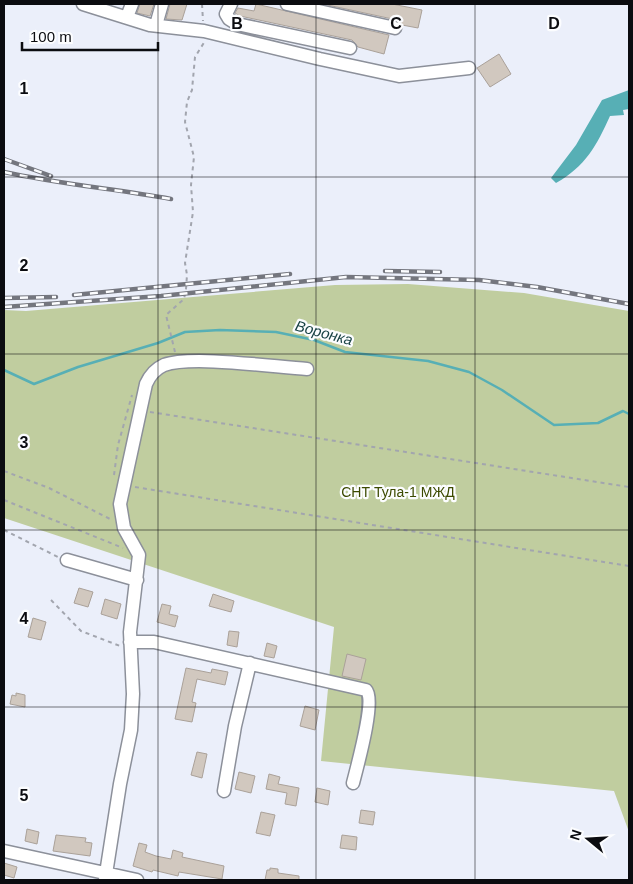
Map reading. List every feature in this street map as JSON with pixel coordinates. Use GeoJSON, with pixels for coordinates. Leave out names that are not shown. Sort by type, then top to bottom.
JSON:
{"type":"FeatureCollection","features":[{"type":"Feature","properties":{"kind":"street"},"geometry":{"type":"LineString","coordinates":[[83,4],[100,6],[127,18],[156,25],[204,31],[320,60],[399,76],[469,68]]}},
{"type":"Feature","properties":{"kind":"street"},"geometry":{"type":"LineString","coordinates":[[127,18],[132,4]]}},
{"type":"Feature","properties":{"kind":"street"},"geometry":{"type":"LineString","coordinates":[[156,25],[162,4]]}},
{"type":"Feature","properties":{"kind":"street"},"geometry":{"type":"LineString","coordinates":[[231,4],[226,14],[229,19],[237,24],[350,48]]}},
{"type":"Feature","properties":{"kind":"street"},"geometry":{"type":"LineString","coordinates":[[287,4],[395,28]]}},
{"type":"Feature","properties":{"kind":"street"},"geometry":{"type":"LineString","coordinates":[[106,877],[120,784],[131,730],[133,694],[130,645],[139,555],[124,528],[119,484],[146,384],[152,374],[159,368],[172,363],[194,361],[307,369]]}},
{"type":"Feature","properties":{"kind":"street"},"geometry":{"type":"LineString","coordinates":[[67,560],[137,580]]}},
{"type":"Feature","properties":{"kind":"street"},"geometry":{"type":"LineString","coordinates":[[130,645],[154,642],[364,689],[368,692],[366,722],[353,783]]}},
{"type":"Feature","properties":{"kind":"street"},"geometry":{"type":"LineString","coordinates":[[224,791],[235,726],[250,663]]}},
{"type":"Feature","properties":{"kind":"street"},"geometry":{"type":"LineString","coordinates":[[4,852],[106,877],[137,880]]}},
{"type":"Feature","properties":{"kind":"path"},"geometry":{"type":"LineString","coordinates":[[176,351],[166,314],[184,299],[186,289],[185,264],[193,212],[191,185],[194,158],[185,122],[187,102],[192,90],[195,56],[205,41],[202,4]]}},
{"type":"Feature","properties":{"kind":"path"},"geometry":{"type":"LineString","coordinates":[[134,390],[127,408],[118,446],[119,484],[629,566]]}},
{"type":"Feature","properties":{"kind":"path"},"geometry":{"type":"LineString","coordinates":[[138,414],[147,412],[161,413],[221,422],[629,488]]}},
{"type":"Feature","properties":{"kind":"path"},"geometry":{"type":"LineString","coordinates":[[4,471],[49,488],[124,528]]}},
{"type":"Feature","properties":{"kind":"path"},"geometry":{"type":"LineString","coordinates":[[4,500],[139,555]]}},
{"type":"Feature","properties":{"kind":"path"},"geometry":{"type":"LineString","coordinates":[[4,530],[53,555],[67,560]]}},
{"type":"Feature","properties":{"kind":"path"},"geometry":{"type":"LineString","coordinates":[[51,600],[81,631],[111,643],[130,645]]}},
{"type":"Feature","properties":{"kind":"green space","name":"СНТ Тула-1 МЖД"},"geometry":{"type":"Polygon","coordinates":[[[408,284],[524,293],[629,311],[629,832],[614,791],[321,761],[334,627],[4,518],[4,310],[26,311],[335,285],[408,284]]]}},
{"type":"Feature","properties":{"kind":"water"},"geometry":{"type":"Polygon","coordinates":[[[629,90],[629,109],[623,110],[624,115],[610,116],[589,154],[575,170],[556,183],[551,178],[576,145],[602,100],[629,90]]]}},
{"type":"Feature","properties":{"kind":"building"},"geometry":{"type":"Polygon","coordinates":[[[140,4],[154,4],[150,16],[137,13],[140,4]]]}},
{"type":"Feature","properties":{"kind":"building"},"geometry":{"type":"Polygon","coordinates":[[[170,4],[187,4],[182,20],[166,19],[170,4]]]}},
{"type":"Feature","properties":{"kind":"building"},"geometry":{"type":"Polygon","coordinates":[[[256,4],[389,35],[384,54],[358,47],[352,40],[240,16],[235,13],[238,8],[254,11],[256,4]]]}},
{"type":"Feature","properties":{"kind":"building"},"geometry":{"type":"Polygon","coordinates":[[[323,4],[392,4],[422,10],[418,28],[402,25],[397,20],[323,4]]]}},
{"type":"Feature","properties":{"kind":"building"},"geometry":{"type":"Polygon","coordinates":[[[499,54],[511,74],[490,87],[477,68],[499,54]]]}},
{"type":"Feature","properties":{"kind":"building"},"geometry":{"type":"Polygon","coordinates":[[[79,588],[93,592],[88,607],[74,603],[79,588]]]}},
{"type":"Feature","properties":{"kind":"building"},"geometry":{"type":"Polygon","coordinates":[[[213,594],[234,601],[231,612],[209,606],[213,594]]]}},
{"type":"Feature","properties":{"kind":"building"},"geometry":{"type":"Polygon","coordinates":[[[105,599],[121,604],[117,619],[101,614],[105,599]]]}},
{"type":"Feature","properties":{"kind":"building"},"geometry":{"type":"Polygon","coordinates":[[[162,604],[171,606],[169,614],[178,616],[175,627],[157,622],[162,604]]]}},
{"type":"Feature","properties":{"kind":"building"},"geometry":{"type":"Polygon","coordinates":[[[33,618],[46,622],[41,640],[28,637],[33,618]]]}},
{"type":"Feature","properties":{"kind":"building"},"geometry":{"type":"Polygon","coordinates":[[[229,631],[239,632],[237,647],[227,645],[229,631]]]}},
{"type":"Feature","properties":{"kind":"building"},"geometry":{"type":"Polygon","coordinates":[[[267,643],[277,646],[274,658],[264,656],[267,643]]]}},
{"type":"Feature","properties":{"kind":"building"},"geometry":{"type":"Polygon","coordinates":[[[347,654],[366,659],[361,680],[342,676],[347,654]]]}},
{"type":"Feature","properties":{"kind":"building"},"geometry":{"type":"Polygon","coordinates":[[[186,668],[211,673],[212,669],[228,672],[225,685],[197,679],[192,702],[196,703],[192,722],[175,719],[186,668]]]}},
{"type":"Feature","properties":{"kind":"building"},"geometry":{"type":"Polygon","coordinates":[[[16,693],[25,695],[25,707],[10,704],[12,695],[16,696],[16,693]]]}},
{"type":"Feature","properties":{"kind":"building"},"geometry":{"type":"Polygon","coordinates":[[[305,706],[319,710],[315,730],[300,726],[305,706]]]}},
{"type":"Feature","properties":{"kind":"building"},"geometry":{"type":"Polygon","coordinates":[[[197,752],[207,754],[202,778],[191,775],[197,752]]]}},
{"type":"Feature","properties":{"kind":"building"},"geometry":{"type":"Polygon","coordinates":[[[239,772],[255,776],[251,793],[235,789],[239,772]]]}},
{"type":"Feature","properties":{"kind":"building"},"geometry":{"type":"Polygon","coordinates":[[[269,774],[280,777],[278,784],[299,788],[296,806],[285,804],[287,793],[266,789],[269,774]]]}},
{"type":"Feature","properties":{"kind":"building"},"geometry":{"type":"Polygon","coordinates":[[[317,788],[330,791],[328,805],[315,802],[317,788]]]}},
{"type":"Feature","properties":{"kind":"building"},"geometry":{"type":"Polygon","coordinates":[[[361,810],[375,812],[373,825],[359,823],[361,810]]]}},
{"type":"Feature","properties":{"kind":"building"},"geometry":{"type":"Polygon","coordinates":[[[261,812],[275,815],[270,836],[256,833],[261,812]]]}},
{"type":"Feature","properties":{"kind":"building"},"geometry":{"type":"Polygon","coordinates":[[[27,829],[39,832],[37,844],[25,841],[27,829]]]}},
{"type":"Feature","properties":{"kind":"building"},"geometry":{"type":"Polygon","coordinates":[[[56,835],[86,838],[85,842],[92,843],[90,856],[53,851],[56,835]]]}},
{"type":"Feature","properties":{"kind":"building"},"geometry":{"type":"Polygon","coordinates":[[[342,835],[357,837],[356,850],[340,848],[342,835]]]}},
{"type":"Feature","properties":{"kind":"building"},"geometry":{"type":"Polygon","coordinates":[[[139,843],[147,845],[145,852],[156,856],[171,859],[173,850],[183,853],[182,857],[224,866],[222,879],[179,872],[178,876],[153,870],[152,872],[133,866],[139,843]]]}},
{"type":"Feature","properties":{"kind":"building"},"geometry":{"type":"Polygon","coordinates":[[[4,863],[17,867],[14,878],[4,875],[4,863]]]}},
{"type":"Feature","properties":{"kind":"building"},"geometry":{"type":"Polygon","coordinates":[[[270,868],[278,869],[278,873],[299,876],[299,880],[265,880],[267,870],[270,870],[270,868]]]}},
{"type":"Feature","properties":{"kind":"waterway","name":"Воронка"},"geometry":{"type":"LineString","coordinates":[[4,370],[34,384],[78,367],[158,343],[185,332],[220,330],[276,332],[314,340],[345,352],[428,361],[469,372],[502,390],[554,425],[598,423],[623,411],[629,414]]}},
{"type":"Feature","properties":{"kind":"railway"},"geometry":{"type":"LineString","coordinates":[[4,159],[51,176]]}},
{"type":"Feature","properties":{"kind":"railway"},"geometry":{"type":"LineString","coordinates":[[4,172],[171,199]]}},
{"type":"Feature","properties":{"kind":"railway"},"geometry":{"type":"LineString","coordinates":[[385,271],[440,272]]}},
{"type":"Feature","properties":{"kind":"railway"},"geometry":{"type":"LineString","coordinates":[[74,295],[290,274]]}},
{"type":"Feature","properties":{"kind":"railway"},"geometry":{"type":"LineString","coordinates":[[4,307],[161,296],[346,277],[479,280],[537,287],[629,304]]}},
{"type":"Feature","properties":{"kind":"railway"},"geometry":{"type":"LineString","coordinates":[[4,298],[56,297]]}}]}
